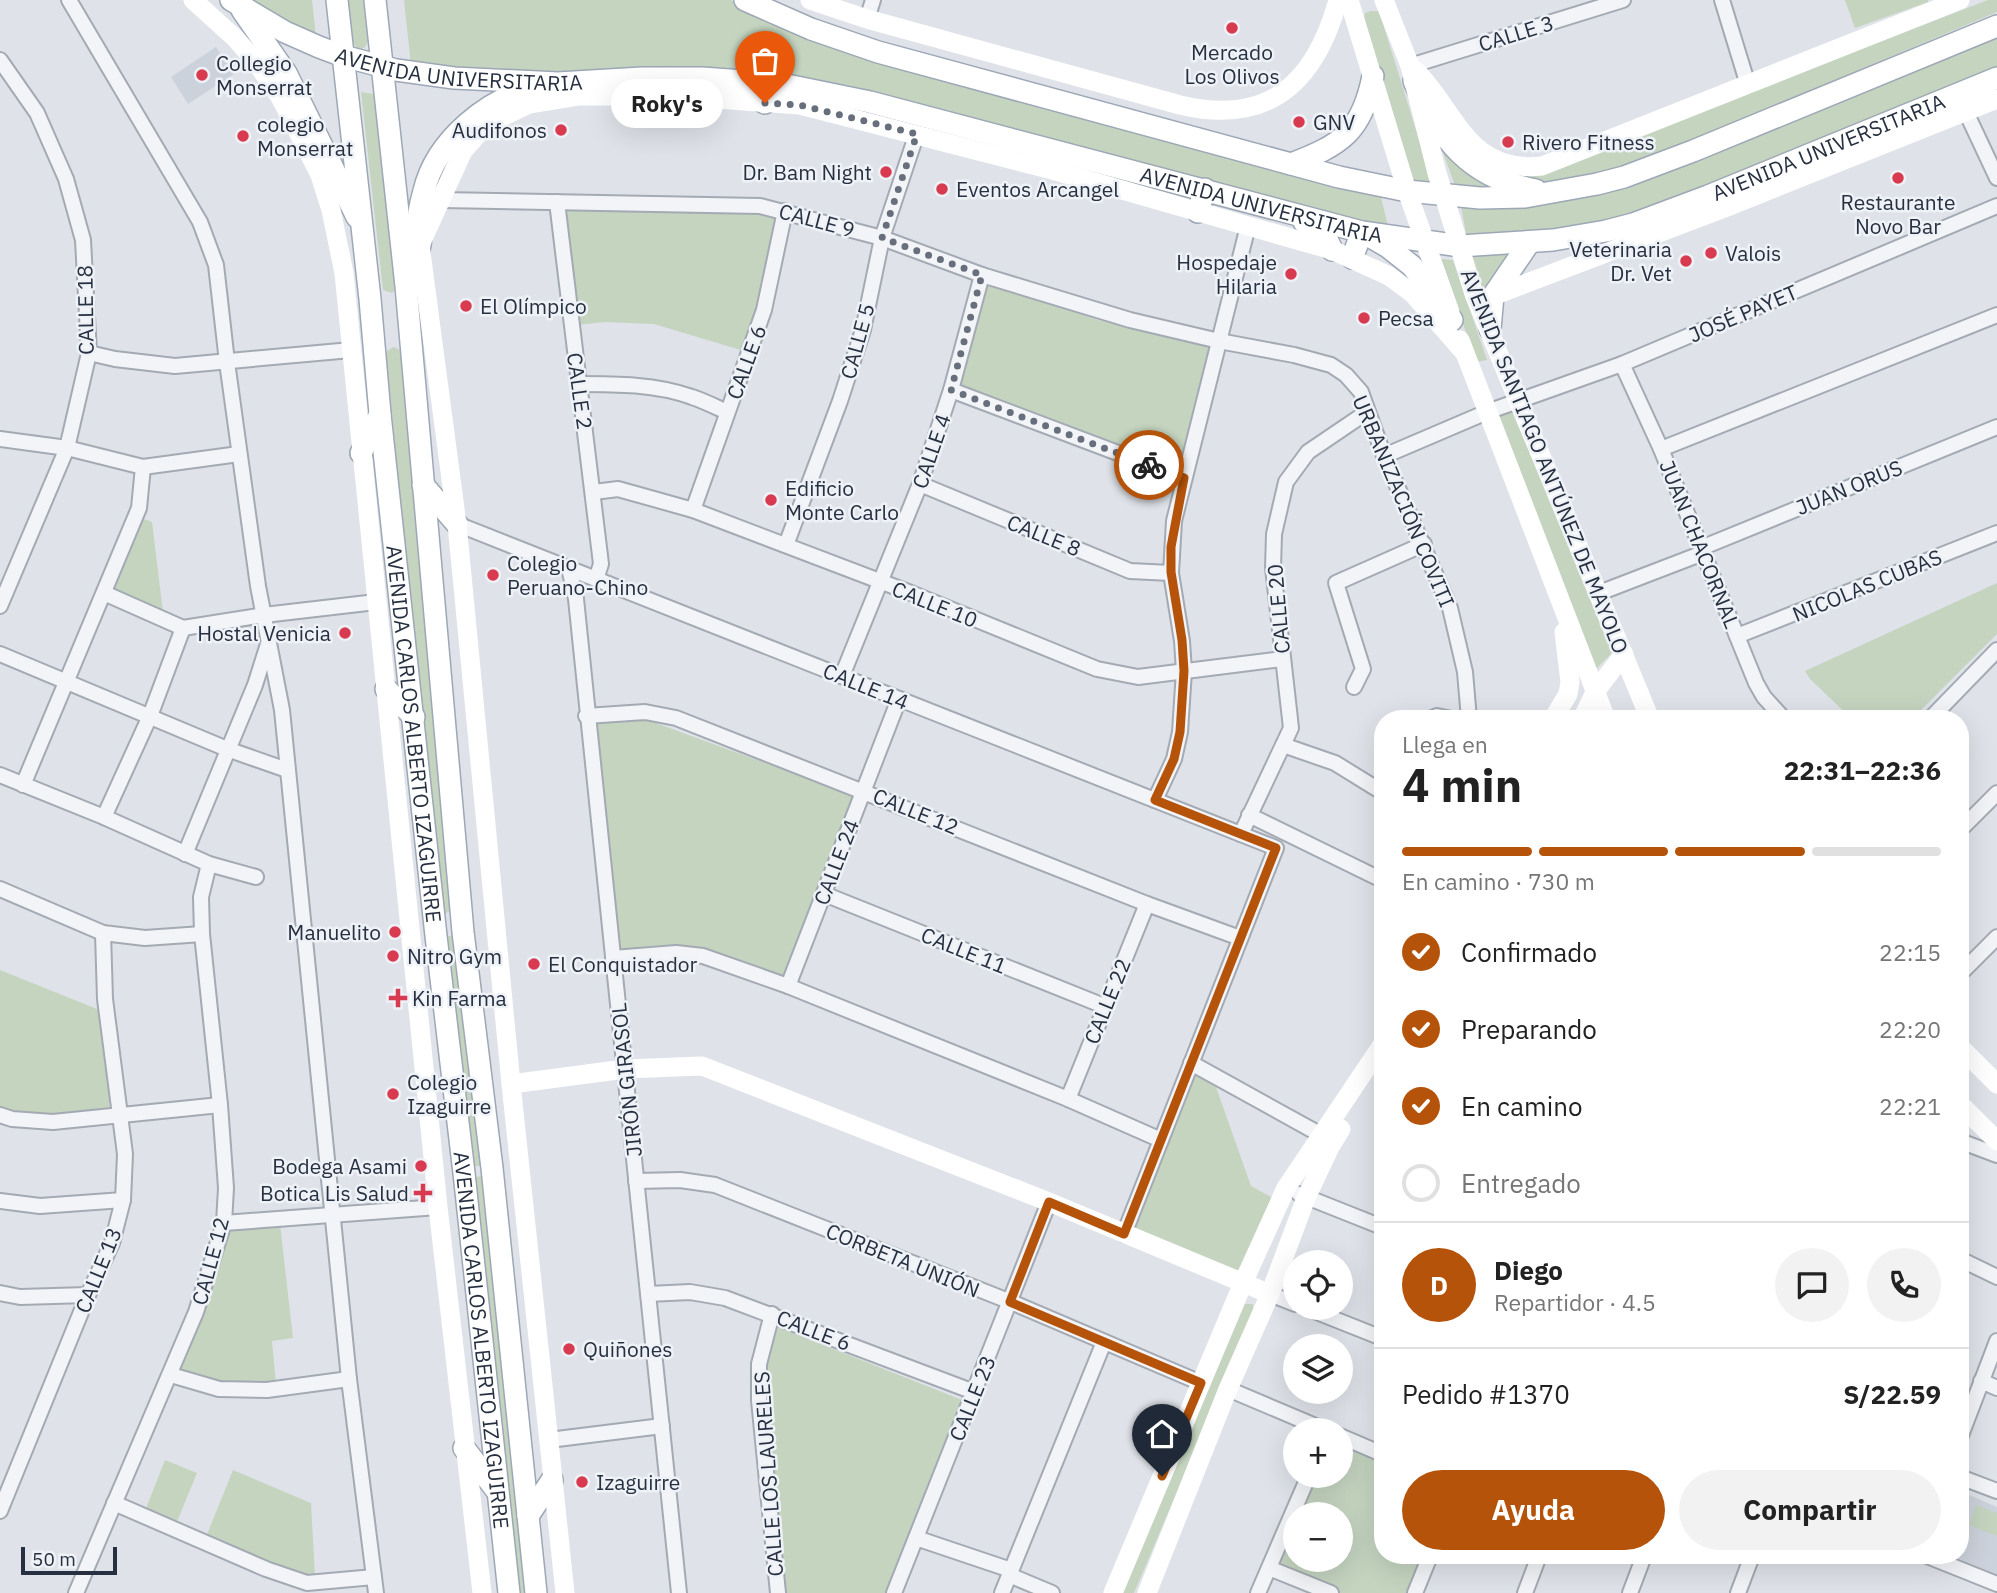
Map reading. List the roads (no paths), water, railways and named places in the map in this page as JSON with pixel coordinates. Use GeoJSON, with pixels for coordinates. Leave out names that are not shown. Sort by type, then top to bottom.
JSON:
{"type":"FeatureCollection","features":[{"type":"Feature","properties":{"kind":"main road","name":"AVENIDA CARLOS ALBERTO IZAGUIRRE"},"geometry":{"type":"LineString","coordinates":[[337,0],[509,1593]]}},
{"type":"Feature","properties":{"kind":"main road","name":"AVENIDA CARLOS ALBERTO IZAGUIRRE"},"geometry":{"type":"LineString","coordinates":[[375,0],[406,291],[463,932],[492,1168],[536,1593]]}},
{"type":"Feature","properties":{"kind":"main road"},"geometry":{"type":"LineString","coordinates":[[746,0],[811,29],[878,52],[1291,164],[1407,191],[1513,198],[1624,177],[1997,26]]}},
{"type":"Feature","properties":{"kind":"main road"},"geometry":{"type":"LineString","coordinates":[[235,3],[286,73],[363,231]]}},
{"type":"Feature","properties":{"kind":"main road","name":"AVENIDA UNIVERSITARIA"},"geometry":{"type":"LineString","coordinates":[[235,3],[285,32],[343,56],[396,70],[454,78],[558,83],[642,78],[724,79],[782,84],[870,102],[1362,232],[1460,246],[1529,243],[1592,234],[1742,192],[1865,142],[1997,78]]}},
{"type":"Feature","properties":{"kind":"main road"},"geometry":{"type":"LineString","coordinates":[[1412,74],[1430,118],[1458,152],[1490,174],[1511,183],[1552,192]]}},
{"type":"Feature","properties":{"kind":"main road"},"geometry":{"type":"LineString","coordinates":[[1291,164],[1316,156],[1347,135],[1358,121],[1370,92],[1373,76]]}},
{"type":"Feature","properties":{"kind":"main road"},"geometry":{"type":"LineString","coordinates":[[724,79],[765,103]]}},
{"type":"Feature","properties":{"kind":"main road"},"geometry":{"type":"LineString","coordinates":[[370,299],[390,305],[397,304],[406,291],[420,245],[419,212],[425,187],[435,164],[453,138],[487,108],[519,91],[558,83],[578,96]]}},
{"type":"Feature","properties":{"kind":"main road"},"geometry":{"type":"LineString","coordinates":[[299,132],[320,144]]}},
{"type":"Feature","properties":{"kind":"main road"},"geometry":{"type":"LineString","coordinates":[[1198,212],[1205,189]]}},
{"type":"Feature","properties":{"kind":"main road"},"geometry":{"type":"LineString","coordinates":[[397,209],[420,245]]}},
{"type":"Feature","properties":{"kind":"main road"},"geometry":{"type":"LineString","coordinates":[[1284,210],[1324,233],[1342,254],[1362,232],[1388,247],[1412,267],[1452,320]]}},
{"type":"Feature","properties":{"kind":"main road"},"geometry":{"type":"LineString","coordinates":[[1490,329],[1493,296],[1529,243]]}},
{"type":"Feature","properties":{"kind":"main road"},"geometry":{"type":"LineString","coordinates":[[375,350],[382,341],[389,338],[411,344]]}},
{"type":"Feature","properties":{"kind":"main road"},"geometry":{"type":"LineString","coordinates":[[361,453],[380,414]]}},
{"type":"Feature","properties":{"kind":"main road"},"geometry":{"type":"LineString","coordinates":[[423,485],[457,524]]}},
{"type":"Feature","properties":{"kind":"main road"},"geometry":{"type":"LineString","coordinates":[[386,689],[414,717]]}},
{"type":"Feature","properties":{"kind":"main road"},"geometry":{"type":"LineString","coordinates":[[436,936],[446,923],[463,932]]}},
{"type":"Feature","properties":{"kind":"main road"},"geometry":{"type":"LineString","coordinates":[[464,1448],[498,1491]]}},
{"type":"Feature","properties":{"kind":"main road"},"geometry":{"type":"LineString","coordinates":[[528,1516],[552,1480]]}},
{"type":"Feature","properties":{"kind":"street"},"geometry":{"type":"LineString","coordinates":[[69,0],[200,222],[216,265],[239,454],[282,710],[349,1379],[376,1593]]}},
{"type":"Feature","properties":{"kind":"street"},"geometry":{"type":"LineString","coordinates":[[193,0],[235,38],[256,62],[280,97],[299,132]]}},
{"type":"Feature","properties":{"kind":"street"},"geometry":{"type":"LineString","coordinates":[[810,0],[867,19],[1180,105],[1221,112],[1253,107],[1269,100],[1296,81],[1311,64],[1346,3],[1382,0]]}},
{"type":"Feature","properties":{"kind":"street"},"geometry":{"type":"LineString","coordinates":[[867,19],[873,0]]}},
{"type":"Feature","properties":{"kind":"street","name":"AVENIDA SANTIAGO ANTÚNEZ DE MAYOLO"},"geometry":{"type":"LineString","coordinates":[[1382,0],[1412,74],[1474,294],[1646,710]]}},
{"type":"Feature","properties":{"kind":"street","name":"CALLE 3"},"geometry":{"type":"LineString","coordinates":[[1412,74],[1623,0]]}},
{"type":"Feature","properties":{"kind":"street"},"geometry":{"type":"LineString","coordinates":[[1722,0],[1748,85]]}},
{"type":"Feature","properties":{"kind":"street"},"geometry":{"type":"LineString","coordinates":[[1412,74],[1420,76],[1454,125],[1478,149],[1508,165],[1522,168],[1542,166],[1960,0]]}},
{"type":"Feature","properties":{"kind":"street","name":"AVENIDA SANTIAGO ANTÚNEZ DE MAYOLO"},"geometry":{"type":"LineString","coordinates":[[1346,3],[1373,76],[1407,191],[1452,320],[1602,710]]}},
{"type":"Feature","properties":{"kind":"street","name":"CALLE 18"},"geometry":{"type":"LineString","coordinates":[[0,60],[37,113],[66,179],[83,240],[89,353],[67,448],[0,606]]}},
{"type":"Feature","properties":{"kind":"street","name":"AVENIDA UNIVERSITARIA"},"geometry":{"type":"LineString","coordinates":[[444,195],[463,151],[486,125],[528,104],[578,96],[677,96],[800,105],[917,134],[1342,254],[1390,276],[1413,294],[1464,352]]}},
{"type":"Feature","properties":{"kind":"street","name":"AVENIDA UNIVERSITARIA"},"geometry":{"type":"LineString","coordinates":[[1865,142],[1966,112],[1997,99]]}},
{"type":"Feature","properties":{"kind":"street"},"geometry":{"type":"LineString","coordinates":[[1966,112],[1997,177]]}},
{"type":"Feature","properties":{"kind":"street","name":"AVENIDA CARLOS ALBERTO IZAGUIRRE"},"geometry":{"type":"LineString","coordinates":[[299,132],[320,175],[331,210],[344,273],[438,1207],[482,1593]]}},
{"type":"Feature","properties":{"kind":"street","name":"CALLE 5"},"geometry":{"type":"LineString","coordinates":[[786,545],[859,342],[882,238],[917,134]]}},
{"type":"Feature","properties":{"kind":"street","name":"AVENIDA UNIVERSITARIA"},"geometry":{"type":"LineString","coordinates":[[1493,296],[1742,192]]}},
{"type":"Feature","properties":{"kind":"street"},"geometry":{"type":"LineString","coordinates":[[444,195],[420,245],[457,524],[511,1084],[565,1593]]}},
{"type":"Feature","properties":{"kind":"street","name":"CALLE 9"},"geometry":{"type":"LineString","coordinates":[[444,195],[557,202],[760,205],[882,238],[982,275],[1130,320],[1219,341]]}},
{"type":"Feature","properties":{"kind":"street","name":"CALLE 2"},"geometry":{"type":"LineString","coordinates":[[557,202],[578,384],[594,492],[601,564],[596,579]]}},
{"type":"Feature","properties":{"kind":"street","name":"JOSÉ PAYET"},"geometry":{"type":"LineString","coordinates":[[1384,456],[1487,412],[1622,364],[1997,206]]}},
{"type":"Feature","properties":{"kind":"street","name":"CALLE 6"},"geometry":{"type":"LineString","coordinates":[[693,510],[764,310],[785,211]]}},
{"type":"Feature","properties":{"kind":"street"},"geometry":{"type":"LineString","coordinates":[[1155,800],[1174,759],[1180,732],[1184,671],[1171,572],[1174,521],[1248,226]]}},
{"type":"Feature","properties":{"kind":"street","name":"CALLE 4"},"geometry":{"type":"LineString","coordinates":[[882,582],[920,484],[951,390],[982,275]]}},
{"type":"Feature","properties":{"kind":"street"},"geometry":{"type":"LineString","coordinates":[[1661,449],[1997,315]]}},
{"type":"Feature","properties":{"kind":"street","name":"URBANIZACIÓN COVITI"},"geometry":{"type":"LineString","coordinates":[[1219,341],[1331,365],[1346,375],[1361,392],[1384,456],[1450,608],[1465,672],[1468,710]]}},
{"type":"Feature","properties":{"kind":"street"},"geometry":{"type":"LineString","coordinates":[[89,353],[175,366],[351,350]]}},
{"type":"Feature","properties":{"kind":"street","name":"JUAN CHACORNAL"},"geometry":{"type":"LineString","coordinates":[[1622,364],[1661,449],[1756,683],[1776,710]]}},
{"type":"Feature","properties":{"kind":"street"},"geometry":{"type":"LineString","coordinates":[[1475,382],[1492,380],[1505,371]]}},
{"type":"Feature","properties":{"kind":"street"},"geometry":{"type":"LineString","coordinates":[[578,384],[618,384],[655,389],[691,396],[727,412]]}},
{"type":"Feature","properties":{"kind":"street"},"geometry":{"type":"LineString","coordinates":[[951,390],[1184,478]]}},
{"type":"Feature","properties":{"kind":"street","name":"CALLE 20"},"geometry":{"type":"LineString","coordinates":[[1241,834],[1291,729],[1273,568],[1274,534],[1286,482],[1308,452],[1367,412]]}},
{"type":"Feature","properties":{"kind":"street","name":"JUAN ORUS"},"geometry":{"type":"LineString","coordinates":[[1599,593],[1997,427]]}},
{"type":"Feature","properties":{"kind":"street"},"geometry":{"type":"LineString","coordinates":[[0,439],[67,448],[144,467],[239,454]]}},
{"type":"Feature","properties":{"kind":"street"},"geometry":{"type":"LineString","coordinates":[[23,785],[139,508],[144,467]]}},
{"type":"Feature","properties":{"kind":"street","name":"CALLE 8"},"geometry":{"type":"LineString","coordinates":[[920,484],[1130,571],[1155,574],[1171,572]]}},
{"type":"Feature","properties":{"kind":"street","name":"CALLE 10"},"geometry":{"type":"LineString","coordinates":[[594,492],[618,489],[693,510],[882,582],[1097,669],[1138,677],[1282,659]]}},
{"type":"Feature","properties":{"kind":"street","name":"CALLE 14"},"geometry":{"type":"LineString","coordinates":[[457,524],[1276,848],[1240,938]]}},
{"type":"Feature","properties":{"kind":"street","name":"NICOLAS CUBAS"},"geometry":{"type":"LineString","coordinates":[[1737,636],[1997,533]]}},
{"type":"Feature","properties":{"kind":"street"},"geometry":{"type":"LineString","coordinates":[[1354,687],[1363,669],[1336,583],[1424,544]]}},
{"type":"Feature","properties":{"kind":"street","name":"JIRÓN GIRASOL"},"geometry":{"type":"LineString","coordinates":[[569,568],[576,599],[586,716],[679,1593]]}},
{"type":"Feature","properties":{"kind":"street"},"geometry":{"type":"LineString","coordinates":[[842,676],[882,582]]}},
{"type":"Feature","properties":{"kind":"street"},"geometry":{"type":"LineString","coordinates":[[104,593],[183,628],[264,615],[376,603]]}},
{"type":"Feature","properties":{"kind":"street"},"geometry":{"type":"LineString","coordinates":[[1558,710],[1568,694],[1570,682],[1561,603]]}},
{"type":"Feature","properties":{"kind":"street"},"geometry":{"type":"LineString","coordinates":[[104,817],[150,716],[183,628]]}},
{"type":"Feature","properties":{"kind":"street"},"geometry":{"type":"LineString","coordinates":[[184,854],[255,685],[269,640]]}},
{"type":"Feature","properties":{"kind":"street"},"geometry":{"type":"LineString","coordinates":[[1939,710],[1997,650]]}},
{"type":"Feature","properties":{"kind":"street"},"geometry":{"type":"LineString","coordinates":[[0,654],[287,770]]}},
{"type":"Feature","properties":{"kind":"street"},"geometry":{"type":"LineString","coordinates":[[1586,710],[1595,692],[1624,654]]}},
{"type":"Feature","properties":{"kind":"street","name":"CALLE 24"},"geometry":{"type":"LineString","coordinates":[[788,986],[899,699]]}},
{"type":"Feature","properties":{"kind":"street","name":"CALLE 12"},"geometry":{"type":"LineString","coordinates":[[586,716],[645,712],[676,718],[1147,904],[1240,938]]}},
{"type":"Feature","properties":{"kind":"street"},"geometry":{"type":"LineString","coordinates":[[1283,745],[1335,763],[1374,782]]}},
{"type":"Feature","properties":{"kind":"street"},"geometry":{"type":"LineString","coordinates":[[0,775],[104,817],[209,864],[256,877]]}},
{"type":"Feature","properties":{"kind":"street"},"geometry":{"type":"LineString","coordinates":[[1969,821],[1997,793]]}},
{"type":"Feature","properties":{"kind":"street"},"geometry":{"type":"LineString","coordinates":[[1249,815],[1374,876]]}},
{"type":"Feature","properties":{"kind":"street","name":"CALLE 12"},"geometry":{"type":"LineString","coordinates":[[76,1593],[171,1375],[196,1312],[224,1223],[226,1188],[220,1105],[202,934],[201,897],[209,864]]}},
{"type":"Feature","properties":{"kind":"street"},"geometry":{"type":"LineString","coordinates":[[0,889],[103,933],[145,938],[202,934]]}},
{"type":"Feature","properties":{"kind":"street","name":"CALLE 11"},"geometry":{"type":"LineString","coordinates":[[824,894],[1104,1006]]}},
{"type":"Feature","properties":{"kind":"street","name":"CALLE 22"},"geometry":{"type":"LineString","coordinates":[[1068,1099],[1147,904]]}},
{"type":"Feature","properties":{"kind":"street","name":"CALLE 13"},"geometry":{"type":"LineString","coordinates":[[0,1511],[112,1243],[123,1200],[125,1154],[105,999],[103,933]]}},
{"type":"Feature","properties":{"kind":"street"},"geometry":{"type":"LineString","coordinates":[[1969,965],[1997,937]]}},
{"type":"Feature","properties":{"kind":"street"},"geometry":{"type":"LineString","coordinates":[[1124,1234],[1240,938]]}},
{"type":"Feature","properties":{"kind":"street"},"geometry":{"type":"LineString","coordinates":[[613,958],[676,953],[702,956],[788,986],[1068,1099],[1161,1140]]}},
{"type":"Feature","properties":{"kind":"street"},"geometry":{"type":"LineString","coordinates":[[1969,1055],[1995,1078]]}},
{"type":"Feature","properties":{"kind":"street"},"geometry":{"type":"LineString","coordinates":[[1113,1593],[1286,1188],[1374,1057]]}},
{"type":"Feature","properties":{"kind":"street"},"geometry":{"type":"LineString","coordinates":[[1191,1063],[1322,1136]]}},
{"type":"Feature","properties":{"kind":"street"},"geometry":{"type":"LineString","coordinates":[[511,1084],[625,1069],[702,1066],[1049,1202],[1283,1299]]}},
{"type":"Feature","properties":{"kind":"street"},"geometry":{"type":"LineString","coordinates":[[1147,1593],[1228,1389],[1270,1294],[1306,1198],[1330,1147],[1374,1076]]}},
{"type":"Feature","properties":{"kind":"street"},"geometry":{"type":"LineString","coordinates":[[0,1115],[12,1119],[53,1122],[220,1105]]}},
{"type":"Feature","properties":{"kind":"street"},"geometry":{"type":"LineString","coordinates":[[1969,1113],[1997,1141]]}},
{"type":"Feature","properties":{"kind":"street"},"geometry":{"type":"LineString","coordinates":[[1969,1144],[1997,1155]]}},
{"type":"Feature","properties":{"kind":"street","name":"CORBETA UNIÓN"},"geometry":{"type":"LineString","coordinates":[[636,1181],[680,1180],[715,1185],[1010,1302],[1201,1383]]}},
{"type":"Feature","properties":{"kind":"street"},"geometry":{"type":"LineString","coordinates":[[1286,1188],[1374,1224]]}},
{"type":"Feature","properties":{"kind":"street"},"geometry":{"type":"LineString","coordinates":[[0,1201],[40,1206],[123,1200]]}},
{"type":"Feature","properties":{"kind":"street","name":"CALLE 23"},"geometry":{"type":"LineString","coordinates":[[894,1593],[1049,1202]]}},
{"type":"Feature","properties":{"kind":"street"},"geometry":{"type":"LineString","coordinates":[[224,1223],[438,1207]]}},
{"type":"Feature","properties":{"kind":"street"},"geometry":{"type":"LineString","coordinates":[[1969,1263],[1997,1277]]}},
{"type":"Feature","properties":{"kind":"street"},"geometry":{"type":"LineString","coordinates":[[0,1293],[20,1297],[88,1295]]}},
{"type":"Feature","properties":{"kind":"street","name":"CALLE 6"},"geometry":{"type":"LineString","coordinates":[[648,1294],[690,1293],[725,1298],[974,1392]]}},
{"type":"Feature","properties":{"kind":"street","name":"CALLE LOS LAURELES"},"geometry":{"type":"LineString","coordinates":[[772,1314],[759,1364],[759,1401],[778,1593]]}},
{"type":"Feature","properties":{"kind":"street"},"geometry":{"type":"LineString","coordinates":[[1337,1320],[1374,1335]]}},
{"type":"Feature","properties":{"kind":"street"},"geometry":{"type":"LineString","coordinates":[[1969,1414],[1997,1341]]}},
{"type":"Feature","properties":{"kind":"street"},"geometry":{"type":"LineString","coordinates":[[1002,1593],[1104,1342]]}},
{"type":"Feature","properties":{"kind":"street"},"geometry":{"type":"LineString","coordinates":[[171,1375],[231,1390],[267,1390],[349,1379]]}},
{"type":"Feature","properties":{"kind":"street"},"geometry":{"type":"LineString","coordinates":[[1981,1381],[1997,1388]]}},
{"type":"Feature","properties":{"kind":"street"},"geometry":{"type":"LineString","coordinates":[[1228,1389],[1297,1418]]}},
{"type":"Feature","properties":{"kind":"street"},"geometry":{"type":"LineString","coordinates":[[549,1440],[662,1426]]}},
{"type":"Feature","properties":{"kind":"street"},"geometry":{"type":"LineString","coordinates":[[1353,1442],[1374,1451]]}},
{"type":"Feature","properties":{"kind":"street"},"geometry":{"type":"LineString","coordinates":[[1969,1480],[1997,1491]]}},
{"type":"Feature","properties":{"kind":"street"},"geometry":{"type":"LineString","coordinates":[[1258,1593],[1303,1488]]}},
{"type":"Feature","properties":{"kind":"street"},"geometry":{"type":"LineString","coordinates":[[114,1503],[266,1569],[307,1583],[374,1577]]}},
{"type":"Feature","properties":{"kind":"street"},"geometry":{"type":"LineString","coordinates":[[916,1538],[1010,1572],[1052,1593]]}},
{"type":"Feature","properties":{"kind":"street"},"geometry":{"type":"LineString","coordinates":[[1415,1593],[1427,1564]]}},
{"type":"Feature","properties":{"kind":"street"},"geometry":{"type":"LineString","coordinates":[[1525,1593],[1536,1564]]}},
{"type":"Feature","properties":{"kind":"street"},"geometry":{"type":"LineString","coordinates":[[1630,1593],[1641,1564]]}},
{"type":"Feature","properties":{"kind":"street"},"geometry":{"type":"LineString","coordinates":[[1743,1592],[1750,1564]]}},
{"type":"Feature","properties":{"kind":"street"},"geometry":{"type":"LineString","coordinates":[[1947,1564],[1997,1584]]}},
{"type":"Feature","properties":{"kind":"street"},"geometry":{"type":"LineString","coordinates":[[1269,1569],[1331,1593]]}},
{"type":"Feature","properties":{"kind":"place","name":"Mercado Los Olivos"},"geometry":{"type":"Point","coordinates":[1232,28]}},
{"type":"Feature","properties":{"kind":"place","name":"Collegio Monserrat"},"geometry":{"type":"Point","coordinates":[202,75]}},
{"type":"Feature","properties":{"kind":"place","name":"Roky's"},"geometry":{"type":"Point","coordinates":[765,103]}},
{"type":"Feature","properties":{"kind":"place","name":"GNV"},"geometry":{"type":"Point","coordinates":[1299,122]}},
{"type":"Feature","properties":{"kind":"place","name":"Audifonos"},"geometry":{"type":"Point","coordinates":[561,130]}},
{"type":"Feature","properties":{"kind":"place","name":"colegio Monserrat"},"geometry":{"type":"Point","coordinates":[243,136]}},
{"type":"Feature","properties":{"kind":"place","name":"Rivero Fitness"},"geometry":{"type":"Point","coordinates":[1508,142]}},
{"type":"Feature","properties":{"kind":"place","name":"Dr. Bam Night"},"geometry":{"type":"Point","coordinates":[886,172]}},
{"type":"Feature","properties":{"kind":"place","name":"Restaurante Novo Bar"},"geometry":{"type":"Point","coordinates":[1898,178]}},
{"type":"Feature","properties":{"kind":"place","name":"Eventos Arcangel"},"geometry":{"type":"Point","coordinates":[942,189]}},
{"type":"Feature","properties":{"kind":"place","name":"Valois"},"geometry":{"type":"Point","coordinates":[1711,253]}},
{"type":"Feature","properties":{"kind":"place","name":"Veterinaria Dr. Vet"},"geometry":{"type":"Point","coordinates":[1686,261]}},
{"type":"Feature","properties":{"kind":"place","name":"Hospedaje Hilaria"},"geometry":{"type":"Point","coordinates":[1291,274]}},
{"type":"Feature","properties":{"kind":"place","name":"El Olímpico"},"geometry":{"type":"Point","coordinates":[466,306]}},
{"type":"Feature","properties":{"kind":"place","name":"Pecsa"},"geometry":{"type":"Point","coordinates":[1364,318]}},
{"type":"Feature","properties":{"kind":"place","name":"Edificio Monte Carlo"},"geometry":{"type":"Point","coordinates":[771,500]}},
{"type":"Feature","properties":{"kind":"place","name":"Colegio Peruano-Chino"},"geometry":{"type":"Point","coordinates":[493,575]}},
{"type":"Feature","properties":{"kind":"place","name":"Hostal Venicia"},"geometry":{"type":"Point","coordinates":[345,633]}},
{"type":"Feature","properties":{"kind":"place","name":"Manuelito"},"geometry":{"type":"Point","coordinates":[395,932]}},
{"type":"Feature","properties":{"kind":"place","name":"Nitro Gym"},"geometry":{"type":"Point","coordinates":[393,956]}},
{"type":"Feature","properties":{"kind":"place","name":"El Conquistador"},"geometry":{"type":"Point","coordinates":[534,964]}},
{"type":"Feature","properties":{"kind":"place","name":"Kin Farma"},"geometry":{"type":"Point","coordinates":[398,998]}},
{"type":"Feature","properties":{"kind":"place","name":"Colegio Izaguirre"},"geometry":{"type":"Point","coordinates":[393,1094]}},
{"type":"Feature","properties":{"kind":"place","name":"Bodega Asami"},"geometry":{"type":"Point","coordinates":[421,1166]}},
{"type":"Feature","properties":{"kind":"place","name":"Botica Lis Salud"},"geometry":{"type":"Point","coordinates":[423,1193]}},
{"type":"Feature","properties":{"kind":"place","name":"Quiñones"},"geometry":{"type":"Point","coordinates":[569,1349]}},
{"type":"Feature","properties":{"kind":"place","name":"Izaguirre"},"geometry":{"type":"Point","coordinates":[582,1482]}}]}
